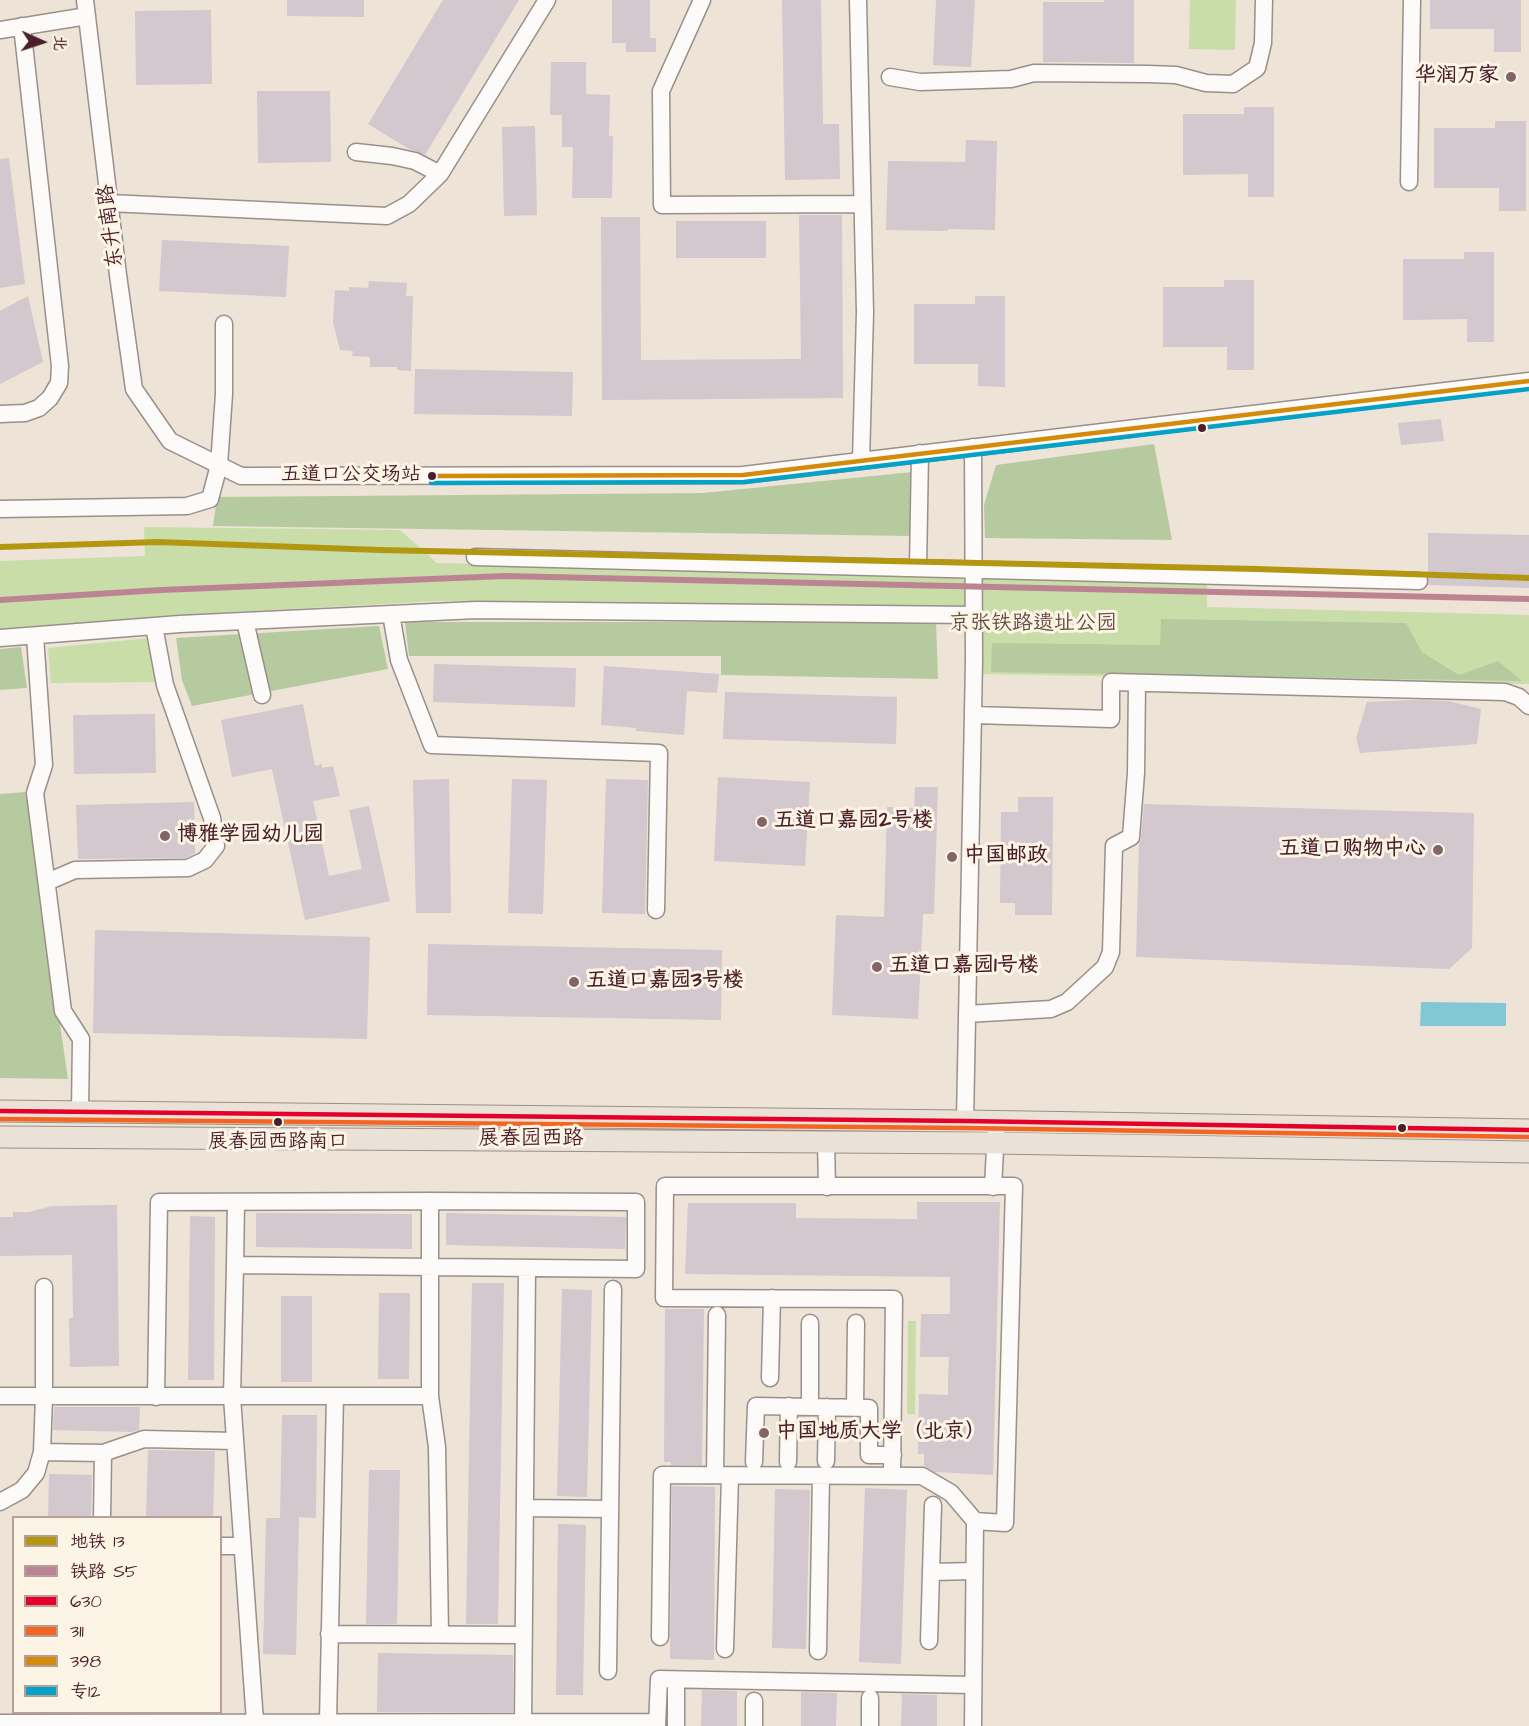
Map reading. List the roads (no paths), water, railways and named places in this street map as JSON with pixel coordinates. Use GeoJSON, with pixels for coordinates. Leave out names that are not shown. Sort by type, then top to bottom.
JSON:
{"type":"FeatureCollection","features":[{"type":"Feature","properties":{"kind":"main road","name":"展春园西路"},"geometry":{"type":"LineString","coordinates":[[0,1111],[964,1121],[1529,1130]]}},
{"type":"Feature","properties":{"kind":"main road","name":"展春园西路"},"geometry":{"type":"LineString","coordinates":[[0,1137],[995,1143],[1529,1152]]}},
{"type":"Feature","properties":{"kind":"street"},"geometry":{"type":"LineString","coordinates":[[109,203],[387,216],[409,204],[440,174],[547,0]]}},
{"type":"Feature","properties":{"kind":"street"},"geometry":{"type":"LineString","coordinates":[[702,0],[661,91],[662,206],[862,204]]}},
{"type":"Feature","properties":{"kind":"street"},"geometry":{"type":"LineString","coordinates":[[858,0],[865,312],[861,460]]}},
{"type":"Feature","properties":{"kind":"street"},"geometry":{"type":"LineString","coordinates":[[890,77],[920,82],[1011,79],[1034,73],[1148,74],[1176,75],[1206,83],[1233,84],[1257,68],[1263,44],[1264,0]]}},
{"type":"Feature","properties":{"kind":"street"},"geometry":{"type":"LineString","coordinates":[[1409,182],[1412,0]]}},
{"type":"Feature","properties":{"kind":"street"},"geometry":{"type":"LineString","coordinates":[[0,30],[86,8]]}},
{"type":"Feature","properties":{"kind":"street","name":"东升南路"},"geometry":{"type":"LineString","coordinates":[[86,8],[134,389],[170,441],[219,465]]}},
{"type":"Feature","properties":{"kind":"street"},"geometry":{"type":"LineString","coordinates":[[0,414],[25,413],[39,408],[50,398],[59,383],[60,375],[22,26]]}},
{"type":"Feature","properties":{"kind":"street"},"geometry":{"type":"LineString","coordinates":[[356,152],[415,161],[440,174]]}},
{"type":"Feature","properties":{"kind":"street"},"geometry":{"type":"LineString","coordinates":[[0,509],[187,506],[210,499],[219,465],[224,394],[224,324]]}},
{"type":"Feature","properties":{"kind":"street"},"geometry":{"type":"LineString","coordinates":[[219,465],[240,476],[743,475],[1529,381]]}},
{"type":"Feature","properties":{"kind":"street"},"geometry":{"type":"LineString","coordinates":[[964,1121],[973,716],[973,447]]}},
{"type":"Feature","properties":{"kind":"street"},"geometry":{"type":"LineString","coordinates":[[918,568],[920,453]]}},
{"type":"Feature","properties":{"kind":"street"},"geometry":{"type":"LineString","coordinates":[[475,557],[1419,581]]}},
{"type":"Feature","properties":{"kind":"street"},"geometry":{"type":"LineString","coordinates":[[0,638],[154,626],[488,610],[974,615]]}},
{"type":"Feature","properties":{"kind":"street"},"geometry":{"type":"LineString","coordinates":[[391,614],[399,660],[432,745],[659,753],[656,910]]}},
{"type":"Feature","properties":{"kind":"street"},"geometry":{"type":"LineString","coordinates":[[245,621],[262,695]]}},
{"type":"Feature","properties":{"kind":"street"},"geometry":{"type":"LineString","coordinates":[[47,882],[75,870],[188,868],[205,860],[216,846],[212,818],[165,685],[154,626]]}},
{"type":"Feature","properties":{"kind":"street"},"geometry":{"type":"LineString","coordinates":[[35,636],[44,765],[35,793],[63,1011],[81,1039],[80,1112]]}},
{"type":"Feature","properties":{"kind":"street"},"geometry":{"type":"LineString","coordinates":[[973,716],[1111,719],[1111,682],[1505,692],[1519,697],[1529,706]]}},
{"type":"Feature","properties":{"kind":"street"},"geometry":{"type":"LineString","coordinates":[[968,1014],[1051,1009],[1067,1002],[1105,966],[1111,952],[1114,846],[1131,837],[1136,773],[1137,683]]}},
{"type":"Feature","properties":{"kind":"street"},"geometry":{"type":"LineString","coordinates":[[993,1186],[996,1122]]}},
{"type":"Feature","properties":{"kind":"street"},"geometry":{"type":"LineString","coordinates":[[826,1142],[827,1187]]}},
{"type":"Feature","properties":{"kind":"street"},"geometry":{"type":"LineString","coordinates":[[892,1476],[894,1299],[664,1298],[665,1186],[1014,1186],[1005,1522],[975,1521]]}},
{"type":"Feature","properties":{"kind":"street"},"geometry":{"type":"LineString","coordinates":[[430,1200],[430,1396],[437,1447],[440,1634]]}},
{"type":"Feature","properties":{"kind":"street"},"geometry":{"type":"LineString","coordinates":[[156,1397],[159,1202],[430,1200],[636,1202],[636,1269],[235,1265]]}},
{"type":"Feature","properties":{"kind":"street"},"geometry":{"type":"LineString","coordinates":[[236,1202],[232,1397],[255,1722]]}},
{"type":"Feature","properties":{"kind":"street"},"geometry":{"type":"LineString","coordinates":[[527,1268],[524,1635],[532,1723]]}},
{"type":"Feature","properties":{"kind":"street"},"geometry":{"type":"LineString","coordinates":[[0,1502],[22,1490],[29,1482],[36,1473],[42,1452],[44,1287]]}},
{"type":"Feature","properties":{"kind":"street"},"geometry":{"type":"LineString","coordinates":[[608,1671],[613,1289]]}},
{"type":"Feature","properties":{"kind":"street"},"geometry":{"type":"LineString","coordinates":[[770,1378],[772,1298]]}},
{"type":"Feature","properties":{"kind":"street"},"geometry":{"type":"LineString","coordinates":[[717,1315],[723,1476],[725,1649]]}},
{"type":"Feature","properties":{"kind":"street"},"geometry":{"type":"LineString","coordinates":[[810,1323],[810,1406]]}},
{"type":"Feature","properties":{"kind":"street"},"geometry":{"type":"LineString","coordinates":[[855,1407],[856,1323]]}},
{"type":"Feature","properties":{"kind":"street"},"geometry":{"type":"LineString","coordinates":[[0,1396],[430,1396]]}},
{"type":"Feature","properties":{"kind":"street"},"geometry":{"type":"LineString","coordinates":[[329,1724],[335,1396]]}},
{"type":"Feature","properties":{"kind":"street"},"geometry":{"type":"LineString","coordinates":[[754,1462],[756,1406],[869,1408],[869,1455],[892,1455]]}},
{"type":"Feature","properties":{"kind":"street"},"geometry":{"type":"LineString","coordinates":[[788,1462],[789,1406]]}},
{"type":"Feature","properties":{"kind":"street"},"geometry":{"type":"LineString","coordinates":[[818,1651],[827,1407]]}},
{"type":"Feature","properties":{"kind":"street"},"geometry":{"type":"LineString","coordinates":[[42,1452],[103,1453],[144,1439],[235,1441]]}},
{"type":"Feature","properties":{"kind":"street"},"geometry":{"type":"LineString","coordinates":[[102,1516],[103,1453]]}},
{"type":"Feature","properties":{"kind":"street"},"geometry":{"type":"LineString","coordinates":[[660,1637],[662,1475],[723,1476],[824,1468],[892,1476],[922,1476],[951,1493],[975,1521],[973,1726]]}},
{"type":"Feature","properties":{"kind":"street"},"geometry":{"type":"LineString","coordinates":[[929,1641],[933,1505]]}},
{"type":"Feature","properties":{"kind":"street"},"geometry":{"type":"LineString","coordinates":[[525,1508],[610,1509]]}},
{"type":"Feature","properties":{"kind":"street"},"geometry":{"type":"LineString","coordinates":[[222,1546],[242,1546]]}},
{"type":"Feature","properties":{"kind":"street"},"geometry":{"type":"LineString","coordinates":[[931,1572],[974,1571]]}},
{"type":"Feature","properties":{"kind":"street"},"geometry":{"type":"LineString","coordinates":[[330,1634],[524,1635]]}},
{"type":"Feature","properties":{"kind":"street"},"geometry":{"type":"LineString","coordinates":[[8,1724],[255,1722],[657,1724],[659,1679],[972,1685]]}},
{"type":"Feature","properties":{"kind":"street"},"geometry":{"type":"LineString","coordinates":[[676,1689],[676,1726]]}},
{"type":"Feature","properties":{"kind":"street"},"geometry":{"type":"LineString","coordinates":[[870,1698],[870,1726]]}},
{"type":"Feature","properties":{"kind":"street"},"geometry":{"type":"LineString","coordinates":[[754,1701],[754,1726]]}},
{"type":"Feature","properties":{"kind":"water"},"geometry":{"type":"Polygon","coordinates":[[[1421,1002],[1506,1003],[1506,1026],[1420,1026],[1421,1002]]]}},
{"type":"Feature","properties":{"kind":"metro line","name":"13"},"geometry":{"type":"LineString","coordinates":[[0,547],[158,542],[380,550],[1257,569],[1529,578]]}},
{"type":"Feature","properties":{"kind":"rail line","name":"S5"},"geometry":{"type":"LineString","coordinates":[[0,600],[161,590],[505,576],[1529,599]]}},
{"type":"Feature","properties":{"kind":"place","name":"华润万家"},"geometry":{"type":"Point","coordinates":[1511,77]}},
{"type":"Feature","properties":{"kind":"place","name":"五道口公交场站"},"geometry":{"type":"Point","coordinates":[432,476]}},
{"type":"Feature","properties":{"kind":"place","name":"五道口嘉园2号楼"},"geometry":{"type":"Point","coordinates":[762,822]}},
{"type":"Feature","properties":{"kind":"place","name":"博雅学园幼儿园"},"geometry":{"type":"Point","coordinates":[165,836]}},
{"type":"Feature","properties":{"kind":"place","name":"五道口购物中心"},"geometry":{"type":"Point","coordinates":[1438,850]}},
{"type":"Feature","properties":{"kind":"place","name":"中国邮政"},"geometry":{"type":"Point","coordinates":[952,857]}},
{"type":"Feature","properties":{"kind":"place","name":"五道口嘉园1号楼"},"geometry":{"type":"Point","coordinates":[877,967]}},
{"type":"Feature","properties":{"kind":"place","name":"五道口嘉园3号楼"},"geometry":{"type":"Point","coordinates":[574,982]}},
{"type":"Feature","properties":{"kind":"place","name":"展春园西路南口"},"geometry":{"type":"Point","coordinates":[278,1122]}},
{"type":"Feature","properties":{"kind":"place","name":"中国地质大学（北京）"},"geometry":{"type":"Point","coordinates":[764,1433]}},
{"type":"Feature","properties":{"kind":"park label","name":"京张铁路遗址公园"},"geometry":{"type":"Point","coordinates":[1033,625]}}]}
